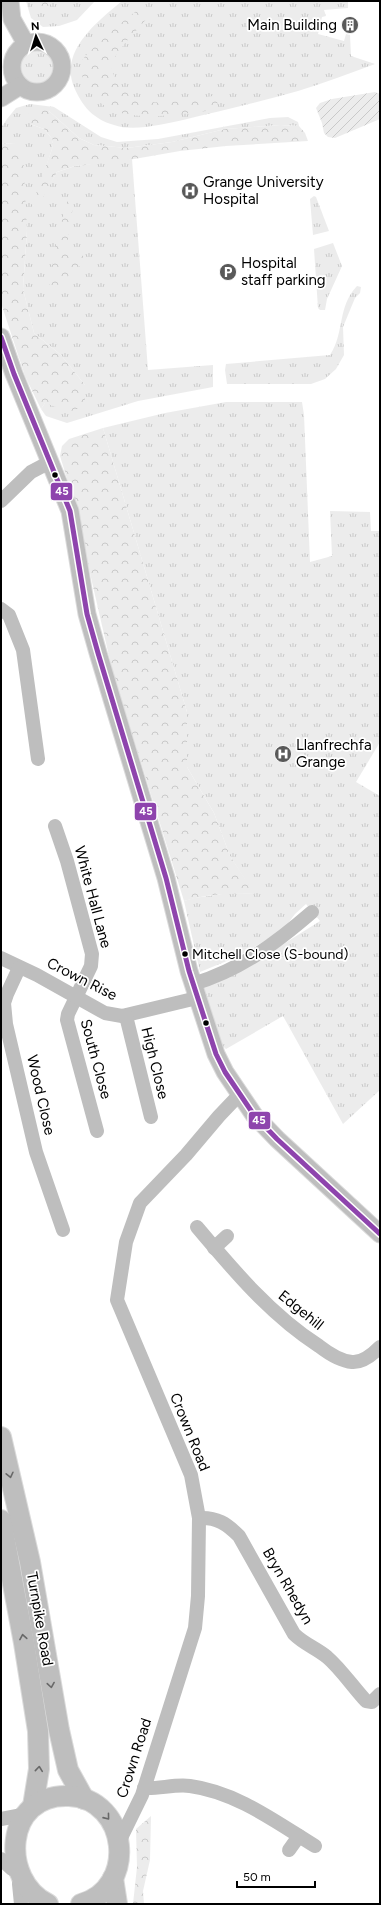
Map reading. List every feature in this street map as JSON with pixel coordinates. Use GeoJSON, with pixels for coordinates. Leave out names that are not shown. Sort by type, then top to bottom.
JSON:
{"type":"FeatureCollection","features":[{"type":"Feature","properties":{"kind":"highway","name":"Turnpike Road"},"geometry":{"type":"LineString","coordinates":[[1,1437],[30,1562],[58,1730],[68,1770],[84,1799]]}},
{"type":"Feature","properties":{"kind":"highway","name":"Turnpike Road"},"geometry":{"type":"LineString","coordinates":[[1,1520],[24,1643],[38,1731],[40,1769],[27,1810],[16,1824],[9,1846],[11,1871]]}},
{"type":"Feature","properties":{"kind":"highway"},"geometry":{"type":"LineString","coordinates":[[27,1810],[45,1799],[58,1796],[71,1796],[84,1799],[97,1806],[108,1816],[115,1828],[119,1842],[120,1855],[118,1867],[113,1878],[105,1889],[95,1897],[81,1904]]}},
{"type":"Feature","properties":{"kind":"highway"},"geometry":{"type":"LineString","coordinates":[[11,1871],[36,1899],[48,1904]]}},
{"type":"Feature","properties":{"kind":"highway"},"geometry":{"type":"LineString","coordinates":[[113,1878],[117,1904]]}},
{"type":"Feature","properties":{"kind":"main road"},"geometry":{"type":"LineString","coordinates":[[10,1],[12,19],[26,44]]}},
{"type":"Feature","properties":{"kind":"main road"},"geometry":{"type":"LineString","coordinates":[[40,42],[48,45],[55,50],[60,58],[62,66],[61,75],[54,85],[42,92],[34,92],[20,86],[15,80],[12,64],[18,50],[26,44],[40,42]]}},
{"type":"Feature","properties":{"kind":"main road"},"geometry":{"type":"LineString","coordinates":[[1,98],[20,86]]}},
{"type":"Feature","properties":{"kind":"main road"},"geometry":{"type":"LineString","coordinates":[[1,337],[14,374],[70,511],[87,614],[166,878],[195,991],[216,1054],[239,1095],[254,1115],[277,1140],[380,1234]]}},
{"type":"Feature","properties":{"kind":"street"},"geometry":{"type":"LineString","coordinates":[[1,501],[32,472],[50,462]]}},
{"type":"Feature","properties":{"kind":"street"},"geometry":{"type":"LineString","coordinates":[[1,609],[9,615],[23,650],[38,758]]}},
{"type":"Feature","properties":{"kind":"street","name":"White Hall Lane"},"geometry":{"type":"LineString","coordinates":[[55,826],[67,861],[92,954],[91,966],[75,997]]}},
{"type":"Feature","properties":{"kind":"street","name":"Crown Rise"},"geometry":{"type":"LineString","coordinates":[[1,958],[19,968],[37,975],[105,1013],[126,1016],[195,991],[248,961],[290,931],[312,912]]}},
{"type":"Feature","properties":{"kind":"street","name":"Wood Close"},"geometry":{"type":"LineString","coordinates":[[19,968],[4,1004],[6,1024],[36,1152],[63,1230]]}},
{"type":"Feature","properties":{"kind":"street","name":"South Close"},"geometry":{"type":"LineString","coordinates":[[75,997],[67,1020],[97,1131]]}},
{"type":"Feature","properties":{"kind":"street","name":"High Close"},"geometry":{"type":"LineString","coordinates":[[126,1016],[151,1118]]}},
{"type":"Feature","properties":{"kind":"street","name":"Crown Road"},"geometry":{"type":"LineString","coordinates":[[119,1842],[143,1791],[195,1628],[198,1596],[199,1518],[191,1475],[117,1300],[126,1242],[140,1203],[186,1155],[239,1095]]}},
{"type":"Feature","properties":{"kind":"street","name":"Edgehill"},"geometry":{"type":"LineString","coordinates":[[197,1227],[244,1284],[293,1328],[335,1356],[352,1362],[364,1360],[380,1346]]}},
{"type":"Feature","properties":{"kind":"street"},"geometry":{"type":"LineString","coordinates":[[214,1248],[227,1236]]}},
{"type":"Feature","properties":{"kind":"street","name":"Bryn Rhedyn"},"geometry":{"type":"LineString","coordinates":[[199,1518],[211,1518],[227,1524],[239,1536],[294,1634],[302,1642],[316,1649],[328,1658],[366,1701],[372,1702],[380,1694]]}},
{"type":"Feature","properties":{"kind":"street"},"geometry":{"type":"LineString","coordinates":[[143,1791],[189,1786],[218,1793],[242,1802],[315,1846]]}},
{"type":"Feature","properties":{"kind":"street"},"geometry":{"type":"LineString","coordinates":[[1,1819],[27,1810]]}},
{"type":"Feature","properties":{"kind":"street"},"geometry":{"type":"LineString","coordinates":[[289,1850],[298,1836]]}},
{"type":"Feature","properties":{"kind":"street"},"geometry":{"type":"LineString","coordinates":[[11,1871],[21,1904]]}},
{"type":"Feature","properties":{"kind":"green space"},"geometry":{"type":"Polygon","coordinates":[[[26,1],[95,1],[77,20],[59,26],[43,27],[31,18],[26,1]]]}},
{"type":"Feature","properties":{"kind":"green space"},"geometry":{"type":"Polygon","coordinates":[[[34,1],[55,1],[41,11],[34,1]]]}},
{"type":"Feature","properties":{"kind":"green space"},"geometry":{"type":"Polygon","coordinates":[[[122,1],[348,1],[348,8],[324,10],[326,16],[322,17],[318,34],[344,41],[346,34],[350,35],[351,56],[375,64],[298,91],[240,106],[157,125],[139,128],[122,127],[100,119],[89,111],[77,94],[71,74],[72,61],[76,49],[83,38],[102,18],[122,1]]]}},
{"type":"Feature","properties":{"kind":"green space"},"geometry":{"type":"Polygon","coordinates":[[[143,7],[149,11],[150,15],[125,43],[110,64],[119,83],[135,98],[149,102],[173,102],[213,96],[218,101],[213,110],[186,114],[155,116],[125,114],[112,110],[102,104],[86,85],[80,71],[83,59],[112,31],[143,7]]]}},
{"type":"Feature","properties":{"kind":"green space"},"geometry":{"type":"Polygon","coordinates":[[[41,49],[50,54],[54,60],[54,74],[50,80],[41,85],[33,85],[24,80],[20,74],[19,63],[24,54],[30,50],[41,49]]]}},
{"type":"Feature","properties":{"kind":"green space"},"geometry":{"type":"Polygon","coordinates":[[[375,92],[380,94],[380,119],[335,138],[328,137],[324,133],[316,108],[320,103],[332,99],[375,92]]]}},
{"type":"Feature","properties":{"kind":"green space"},"geometry":{"type":"Polygon","coordinates":[[[30,104],[54,107],[101,137],[117,142],[158,139],[270,118],[288,117],[298,122],[299,126],[280,125],[225,129],[172,142],[127,148],[94,145],[79,138],[49,111],[30,124],[44,129],[53,140],[52,149],[33,206],[50,184],[57,172],[75,166],[132,159],[148,370],[213,365],[213,387],[138,401],[67,423],[46,416],[41,409],[45,403],[85,385],[61,355],[34,333],[23,289],[27,231],[14,143],[1,144],[1,128],[16,108],[30,104]]]}},
{"type":"Feature","properties":{"kind":"green space"},"geometry":{"type":"Polygon","coordinates":[[[35,109],[49,111],[79,138],[94,145],[127,148],[172,142],[225,129],[280,125],[299,126],[305,133],[308,141],[226,146],[180,151],[117,162],[75,166],[57,172],[38,207],[32,205],[52,149],[53,140],[44,129],[30,124],[26,116],[35,109]]]}},
{"type":"Feature","properties":{"kind":"green space"},"geometry":{"type":"Polygon","coordinates":[[[14,143],[23,152],[27,231],[23,289],[34,333],[61,355],[85,385],[85,406],[69,412],[45,403],[41,409],[25,376],[1,303],[1,144],[14,143]]]}},
{"type":"Feature","properties":{"kind":"green space"},"geometry":{"type":"Polygon","coordinates":[[[69,194],[74,200],[68,238],[68,251],[74,257],[82,255],[87,260],[51,291],[50,284],[53,260],[69,194]]]}},
{"type":"Feature","properties":{"kind":"green space"},"geometry":{"type":"Polygon","coordinates":[[[314,196],[316,197],[329,231],[313,235],[310,199],[314,196]]]}},
{"type":"Feature","properties":{"kind":"green space"},"geometry":{"type":"Polygon","coordinates":[[[333,243],[342,266],[327,299],[325,310],[320,310],[318,308],[314,249],[333,243]]]}},
{"type":"Feature","properties":{"kind":"green space"},"geometry":{"type":"Polygon","coordinates":[[[357,286],[361,287],[360,293],[355,298],[343,327],[344,355],[336,369],[325,379],[311,384],[227,384],[225,370],[226,364],[330,355],[338,337],[346,302],[357,286]]]}},
{"type":"Feature","properties":{"kind":"green space","name":"Llanfrechfa Grange"},"geometry":{"type":"Polygon","coordinates":[[[226,402],[302,402],[304,415],[310,562],[332,556],[330,511],[370,512],[371,531],[380,531],[380,742],[356,782],[380,796],[380,1090],[343,1124],[283,1016],[226,1049],[217,1041],[199,986],[263,957],[320,921],[306,904],[295,914],[283,930],[239,956],[200,972],[184,901],[194,898],[229,893],[254,894],[230,856],[214,813],[187,767],[187,712],[103,428],[165,413],[226,402]]]}},
{"type":"Feature","properties":{"kind":"green space"},"geometry":{"type":"Polygon","coordinates":[[[103,428],[187,712],[187,767],[214,813],[230,856],[255,894],[219,894],[184,901],[112,669],[72,495],[60,456],[62,446],[69,439],[103,428]]]}},
{"type":"Feature","properties":{"kind":"green space"},"geometry":{"type":"Polygon","coordinates":[[[151,1816],[150,1860],[143,1891],[144,1904],[133,1904],[137,1867],[136,1829],[151,1816]]]}},
{"type":"Feature","properties":{"kind":"transit line","name":"45"},"geometry":{"type":"LineString","coordinates":[[1,337],[14,374],[70,511],[87,614],[166,878],[189,971],[216,1054],[225,1072],[254,1115],[277,1139],[380,1234]]}},
{"type":"Feature","properties":{"kind":"place","name":"Main Building"},"geometry":{"type":"Point","coordinates":[350,25]}},
{"type":"Feature","properties":{"kind":"place","name":"Grange University Hospital"},"geometry":{"type":"Point","coordinates":[190,191]}},
{"type":"Feature","properties":{"kind":"place","name":"Hospital staff parking"},"geometry":{"type":"Point","coordinates":[228,272]}},
{"type":"Feature","properties":{"kind":"place","name":"Llanfrechfa Grange"},"geometry":{"type":"Point","coordinates":[283,754]}},
{"type":"Feature","properties":{"kind":"place","name":"Mitchell Close (S-bound)"},"geometry":{"type":"Point","coordinates":[185,954]}}]}
